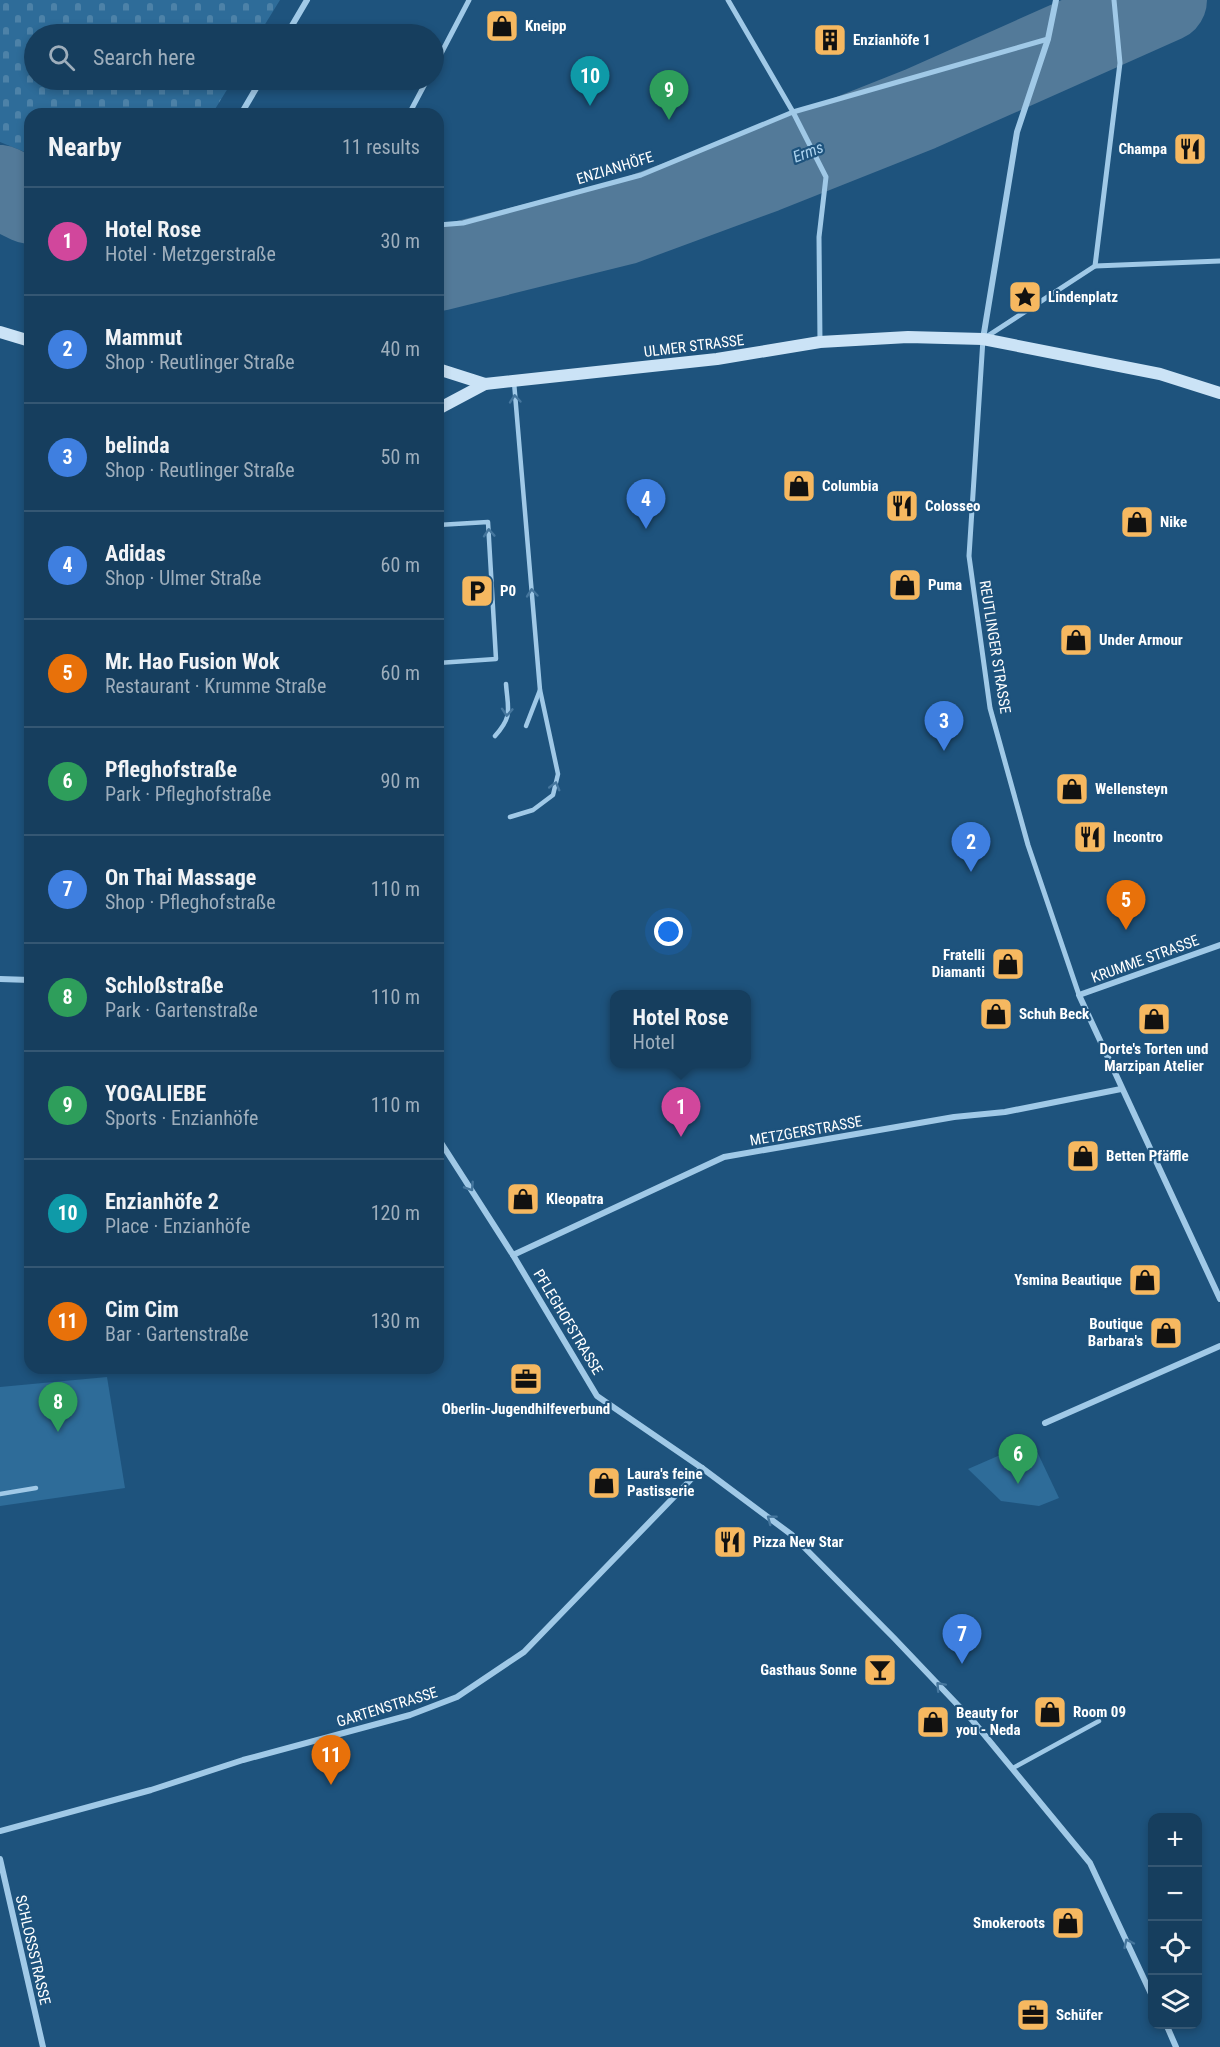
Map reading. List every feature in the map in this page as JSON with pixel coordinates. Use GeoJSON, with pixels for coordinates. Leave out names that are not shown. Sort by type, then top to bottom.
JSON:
{"type":"FeatureCollection","features":[{"type":"Feature","properties":{"kind":"main road"},"geometry":{"type":"LineString","coordinates":[[0,332],[24,339]]}},
{"type":"Feature","properties":{"kind":"main road","name":"ULMER STRASSE"},"geometry":{"type":"LineString","coordinates":[[444,371],[485,384],[717,359],[820,342],[908,337],[983,339]]}},
{"type":"Feature","properties":{"kind":"main road"},"geometry":{"type":"LineString","coordinates":[[983,339],[1160,374],[1220,393]]}},
{"type":"Feature","properties":{"kind":"main road","name":"ULMER STRASSE"},"geometry":{"type":"LineString","coordinates":[[444,406],[485,384]]}},
{"type":"Feature","properties":{"kind":"street"},"geometry":{"type":"LineString","coordinates":[[293,24],[307,0]]}},
{"type":"Feature","properties":{"kind":"street"},"geometry":{"type":"LineString","coordinates":[[444,49],[469,0]]}},
{"type":"Feature","properties":{"kind":"street"},"geometry":{"type":"LineString","coordinates":[[728,0],[793,112],[826,177],[819,237],[820,342]]}},
{"type":"Feature","properties":{"kind":"street","name":"REUTLINGER STRASSE"},"geometry":{"type":"LineString","coordinates":[[1056,0],[1048,39],[1017,132],[983,339],[969,556],[990,708],[1028,845],[1078,995],[1220,1299]]}},
{"type":"Feature","properties":{"kind":"street"},"geometry":{"type":"LineString","coordinates":[[1095,266],[1120,63],[1114,0]]}},
{"type":"Feature","properties":{"kind":"street","name":"ENZIANHÖFE"},"geometry":{"type":"LineString","coordinates":[[444,225],[463,223],[641,175],[793,112],[1048,39]]}},
{"type":"Feature","properties":{"kind":"street"},"geometry":{"type":"LineString","coordinates":[[245,108],[255,90]]}},
{"type":"Feature","properties":{"kind":"street"},"geometry":{"type":"LineString","coordinates":[[412,108],[422,90]]}},
{"type":"Feature","properties":{"kind":"street"},"geometry":{"type":"LineString","coordinates":[[983,339],[1095,266],[1220,261]]}},
{"type":"Feature","properties":{"kind":"street","name":"KRUMME STRASSE"},"geometry":{"type":"LineString","coordinates":[[1078,995],[1220,945]]}},
{"type":"Feature","properties":{"kind":"street"},"geometry":{"type":"LineString","coordinates":[[0,979],[24,980]]}},
{"type":"Feature","properties":{"kind":"street","name":"METZGERSTRASSE"},"geometry":{"type":"LineString","coordinates":[[513,1255],[724,1157],[954,1117],[1005,1112],[1121,1089]]}},
{"type":"Feature","properties":{"kind":"street","name":"PFLEGHOFSTRASSE"},"geometry":{"type":"LineString","coordinates":[[444,1147],[513,1255],[597,1396],[702,1468],[792,1535],[973,1721],[1090,1863],[1148,1987]]}},
{"type":"Feature","properties":{"kind":"street"},"geometry":{"type":"LineString","coordinates":[[1045,1423],[1220,1346]]}},
{"type":"Feature","properties":{"kind":"street","name":"GARTENSTRASSE"},"geometry":{"type":"LineString","coordinates":[[0,1831],[150,1790],[243,1760],[399,1718],[457,1697],[524,1652],[702,1468]]}},
{"type":"Feature","properties":{"kind":"street","name":"SCHLOSSSTRASSE"},"geometry":{"type":"LineString","coordinates":[[0,1859],[43,2047]]}},
{"type":"Feature","properties":{"kind":"street"},"geometry":{"type":"LineString","coordinates":[[1168,2029],[1176,2047]]}},
{"type":"Feature","properties":{"kind":"lane"},"geometry":{"type":"LineString","coordinates":[[510,817],[533,810],[553,795],[558,774],[540,690],[514,382]]}},
{"type":"Feature","properties":{"kind":"lane"},"geometry":{"type":"LineString","coordinates":[[444,525],[488,522],[496,658],[444,662]]}},
{"type":"Feature","properties":{"kind":"lane"},"geometry":{"type":"LineString","coordinates":[[495,736],[506,725],[508,713],[506,684]]}},
{"type":"Feature","properties":{"kind":"lane"},"geometry":{"type":"LineString","coordinates":[[526,726],[540,690]]}},
{"type":"Feature","properties":{"kind":"lane"},"geometry":{"type":"LineString","coordinates":[[0,1494],[36,1488]]}},
{"type":"Feature","properties":{"kind":"lane"},"geometry":{"type":"LineString","coordinates":[[1013,1768],[1099,1721]]}},
{"type":"Feature","properties":{"kind":"green space"},"geometry":{"type":"Polygon","coordinates":[[[0,0],[280,0],[265,24],[24,24],[24,90],[227,90],[216,108],[24,108],[24,152],[0,142],[0,0]]]}},
{"type":"Feature","properties":{"kind":"green space"},"geometry":{"type":"Polygon","coordinates":[[[107,1377],[125,1488],[0,1506],[0,1387],[107,1377]]]}},
{"type":"Feature","properties":{"kind":"green space"},"geometry":{"type":"Polygon","coordinates":[[[1032,1441],[1059,1498],[1039,1506],[1001,1501],[968,1469],[1032,1441]]]}},
{"type":"Feature","properties":{"kind":"waterway","name":"Erms"},"geometry":{"type":"LineString","coordinates":[[444,268],[623,223],[764,171],[920,109],[1165,0]]}},
{"type":"Feature","properties":{"kind":"waterway","name":"Erms"},"geometry":{"type":"LineString","coordinates":[[0,187],[24,199]]}},
{"type":"Feature","properties":{"kind":"place","name":"Kneipp"},"geometry":{"type":"Point","coordinates":[502,26]}},
{"type":"Feature","properties":{"kind":"place","name":"Enzianhöfe 1"},"geometry":{"type":"Point","coordinates":[830,40]}},
{"type":"Feature","properties":{"kind":"place","name":"Enzianhöfe 2"},"geometry":{"type":"Point","coordinates":[590,106]}},
{"type":"Feature","properties":{"kind":"place","name":"YOGALIEBE"},"geometry":{"type":"Point","coordinates":[669,120]}},
{"type":"Feature","properties":{"kind":"place","name":"Champa"},"geometry":{"type":"Point","coordinates":[1190,149]}},
{"type":"Feature","properties":{"kind":"place","name":"Lindenplatz"},"geometry":{"type":"Point","coordinates":[1025,297]}},
{"type":"Feature","properties":{"kind":"place","name":"Columbia"},"geometry":{"type":"Point","coordinates":[799,486]}},
{"type":"Feature","properties":{"kind":"place","name":"Colosseo"},"geometry":{"type":"Point","coordinates":[902,506]}},
{"type":"Feature","properties":{"kind":"place","name":"Nike"},"geometry":{"type":"Point","coordinates":[1137,522]}},
{"type":"Feature","properties":{"kind":"place","name":"Adidas"},"geometry":{"type":"Point","coordinates":[646,529]}},
{"type":"Feature","properties":{"kind":"place","name":"Puma"},"geometry":{"type":"Point","coordinates":[905,585]}},
{"type":"Feature","properties":{"kind":"place","name":"P0"},"geometry":{"type":"Point","coordinates":[477,591]}},
{"type":"Feature","properties":{"kind":"place","name":"Under Armour"},"geometry":{"type":"Point","coordinates":[1076,640]}},
{"type":"Feature","properties":{"kind":"place","name":"belinda"},"geometry":{"type":"Point","coordinates":[944,751]}},
{"type":"Feature","properties":{"kind":"place","name":"Wellensteyn"},"geometry":{"type":"Point","coordinates":[1072,789]}},
{"type":"Feature","properties":{"kind":"place","name":"Incontro"},"geometry":{"type":"Point","coordinates":[1090,837]}},
{"type":"Feature","properties":{"kind":"place","name":"Mammut"},"geometry":{"type":"Point","coordinates":[971,872]}},
{"type":"Feature","properties":{"kind":"place","name":"Mr. Hao Fusion Wok"},"geometry":{"type":"Point","coordinates":[1126,930]}},
{"type":"Feature","properties":{"kind":"place","name":"Fratelli Diamanti"},"geometry":{"type":"Point","coordinates":[1008,964]}},
{"type":"Feature","properties":{"kind":"place","name":"Schuh Beck"},"geometry":{"type":"Point","coordinates":[996,1014]}},
{"type":"Feature","properties":{"kind":"place","name":"Dorte's Torten und Marzipan Atelier"},"geometry":{"type":"Point","coordinates":[1154,1019]}},
{"type":"Feature","properties":{"kind":"place","name":"Hotel Rose"},"geometry":{"type":"Point","coordinates":[681,1137]}},
{"type":"Feature","properties":{"kind":"place","name":"Betten Pfäffle"},"geometry":{"type":"Point","coordinates":[1083,1156]}},
{"type":"Feature","properties":{"kind":"place","name":"Kleopatra"},"geometry":{"type":"Point","coordinates":[523,1199]}},
{"type":"Feature","properties":{"kind":"place","name":"Ysmina Beautique"},"geometry":{"type":"Point","coordinates":[1145,1280]}},
{"type":"Feature","properties":{"kind":"place","name":"Boutique Barbara's"},"geometry":{"type":"Point","coordinates":[1166,1333]}},
{"type":"Feature","properties":{"kind":"place","name":"Oberlin-Jugendhilfeverbund"},"geometry":{"type":"Point","coordinates":[526,1379]}},
{"type":"Feature","properties":{"kind":"place","name":"Schloßstraße"},"geometry":{"type":"Point","coordinates":[58,1432]}},
{"type":"Feature","properties":{"kind":"place","name":"Laura's feine Pastisserie"},"geometry":{"type":"Point","coordinates":[604,1483]}},
{"type":"Feature","properties":{"kind":"place","name":"Pfleghofstraße"},"geometry":{"type":"Point","coordinates":[1018,1484]}},
{"type":"Feature","properties":{"kind":"place","name":"Pizza New Star"},"geometry":{"type":"Point","coordinates":[730,1542]}},
{"type":"Feature","properties":{"kind":"place","name":"On Thai Massage"},"geometry":{"type":"Point","coordinates":[962,1664]}},
{"type":"Feature","properties":{"kind":"place","name":"Gasthaus Sonne"},"geometry":{"type":"Point","coordinates":[880,1670]}},
{"type":"Feature","properties":{"kind":"place","name":"Room 09"},"geometry":{"type":"Point","coordinates":[1050,1712]}},
{"type":"Feature","properties":{"kind":"place","name":"Beauty for you - Neda"},"geometry":{"type":"Point","coordinates":[933,1722]}},
{"type":"Feature","properties":{"kind":"place","name":"Cim Cim"},"geometry":{"type":"Point","coordinates":[331,1785]}},
{"type":"Feature","properties":{"kind":"place","name":"Smokeroots"},"geometry":{"type":"Point","coordinates":[1068,1923]}},
{"type":"Feature","properties":{"kind":"place","name":"Schüfer"},"geometry":{"type":"Point","coordinates":[1033,2015]}}]}
